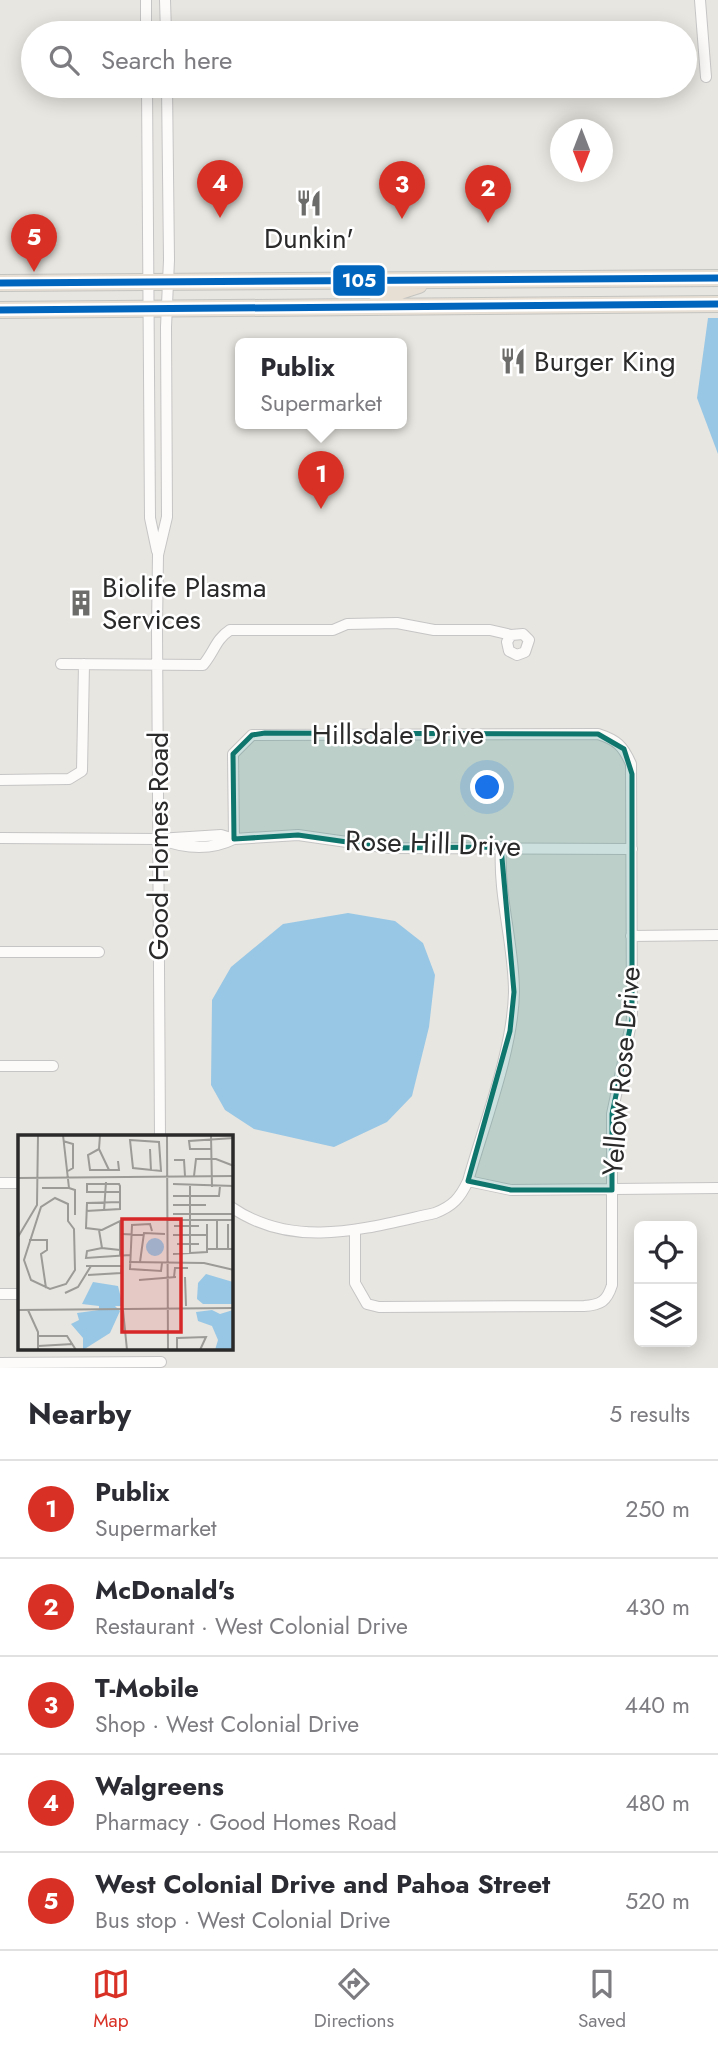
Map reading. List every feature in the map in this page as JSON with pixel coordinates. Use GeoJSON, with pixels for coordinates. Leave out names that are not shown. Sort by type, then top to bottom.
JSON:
{"type":"FeatureCollection","features":[{"type":"Feature","properties":{"kind":"highway"},"geometry":{"type":"LineString","coordinates":[[0,283],[708,278],[708,304],[0,310]]}},
{"type":"Feature","properties":{"kind":"highway"},"geometry":{"type":"LineString","coordinates":[[372,307],[394,293],[435,280]]}},
{"type":"Feature","properties":{"kind":"street"},"geometry":{"type":"LineString","coordinates":[[146,0],[146,21]]}},
{"type":"Feature","properties":{"kind":"street"},"geometry":{"type":"LineString","coordinates":[[165,0],[166,21]]}},
{"type":"Feature","properties":{"kind":"street"},"geometry":{"type":"LineString","coordinates":[[700,0],[706,78]]}},
{"type":"Feature","properties":{"kind":"street","name":"Good Homes Road"},"geometry":{"type":"LineString","coordinates":[[147,98],[150,518],[158,555],[160,1135]]}},
{"type":"Feature","properties":{"kind":"street","name":"Good Homes Road"},"geometry":{"type":"LineString","coordinates":[[158,555],[167,517],[167,98]]}},
{"type":"Feature","properties":{"kind":"street"},"geometry":{"type":"LineString","coordinates":[[61,664],[202,665],[212,655],[219,637],[230,630],[333,630],[347,624],[397,623],[434,630],[490,630],[511,635]]}},
{"type":"Feature","properties":{"kind":"street"},"geometry":{"type":"LineString","coordinates":[[0,780],[69,779],[82,771],[84,664]]}},
{"type":"Feature","properties":{"kind":"street","name":"Hillsdale Drive"},"geometry":{"type":"LineString","coordinates":[[233,839],[233,754],[252,736],[265,733],[598,734],[615,740],[624,749],[632,774]]}},
{"type":"Feature","properties":{"kind":"street","name":"Yellow Rose Drive"},"geometry":{"type":"LineString","coordinates":[[355,1230],[355,1283],[367,1304],[379,1307],[597,1305],[607,1299],[612,1285],[612,1114],[632,1019],[632,774]]}},
{"type":"Feature","properties":{"kind":"street","name":"Rose Hill Drive"},"geometry":{"type":"LineString","coordinates":[[0,838],[158,839],[178,846],[219,846],[233,839],[298,835],[388,848],[632,849]]}},
{"type":"Feature","properties":{"kind":"street"},"geometry":{"type":"LineString","coordinates":[[234,1210],[267,1226],[294,1233],[327,1234],[450,1208],[461,1198],[510,1031],[513,992],[499,877],[500,847]]}},
{"type":"Feature","properties":{"kind":"street"},"geometry":{"type":"LineString","coordinates":[[631,936],[718,935]]}},
{"type":"Feature","properties":{"kind":"street"},"geometry":{"type":"LineString","coordinates":[[0,952],[99,952]]}},
{"type":"Feature","properties":{"kind":"street"},"geometry":{"type":"LineString","coordinates":[[0,1066],[53,1066]]}},
{"type":"Feature","properties":{"kind":"street"},"geometry":{"type":"LineString","coordinates":[[468,1181],[511,1190],[718,1188]]}},
{"type":"Feature","properties":{"kind":"street"},"geometry":{"type":"LineString","coordinates":[[0,1183],[18,1183]]}},
{"type":"Feature","properties":{"kind":"street"},"geometry":{"type":"LineString","coordinates":[[0,1294],[18,1294]]}},
{"type":"Feature","properties":{"kind":"street"},"geometry":{"type":"LineString","coordinates":[[0,1363],[161,1365]]}},
{"type":"Feature","properties":{"kind":"highlighted area"},"geometry":{"type":"Polygon","coordinates":[[[265,733],[598,734],[624,749],[632,774],[632,1019],[612,1114],[612,1190],[511,1190],[468,1181],[510,1031],[514,992],[501,847],[389,848],[298,835],[234,839],[233,754],[252,735],[265,733]]]}},
{"type":"Feature","properties":{"kind":"water"},"geometry":{"type":"Polygon","coordinates":[[[708,318],[718,318],[718,454],[697,398],[708,318]]]}},
{"type":"Feature","properties":{"kind":"water"},"geometry":{"type":"Polygon","coordinates":[[[348,913],[395,921],[423,943],[435,975],[429,1027],[412,1096],[387,1122],[334,1147],[254,1129],[225,1110],[211,1085],[212,1000],[231,967],[283,924],[348,913]]]}},
{"type":"Feature","properties":{"kind":"transit line","name":"105"},"geometry":{"type":"LineString","coordinates":[[0,283],[718,278]]}},
{"type":"Feature","properties":{"kind":"transit line","name":"105"},"geometry":{"type":"LineString","coordinates":[[0,310],[718,304]]}},
{"type":"Feature","properties":{"kind":"place","name":"Dunkin'"},"geometry":{"type":"Point","coordinates":[309,203]}},
{"type":"Feature","properties":{"kind":"place","name":"Walgreens"},"geometry":{"type":"Point","coordinates":[220,218]}},
{"type":"Feature","properties":{"kind":"place","name":"T-Mobile"},"geometry":{"type":"Point","coordinates":[402,219]}},
{"type":"Feature","properties":{"kind":"place","name":"McDonald's"},"geometry":{"type":"Point","coordinates":[488,223]}},
{"type":"Feature","properties":{"kind":"place","name":"West Colonial Drive and Pahoa Street"},"geometry":{"type":"Point","coordinates":[34,272]}},
{"type":"Feature","properties":{"kind":"place","name":"Burger King"},"geometry":{"type":"Point","coordinates":[513,361]}},
{"type":"Feature","properties":{"kind":"place","name":"Publix"},"geometry":{"type":"Point","coordinates":[321,509]}},
{"type":"Feature","properties":{"kind":"place","name":"Biolife Plasma Services"},"geometry":{"type":"Point","coordinates":[81,603]}}]}
